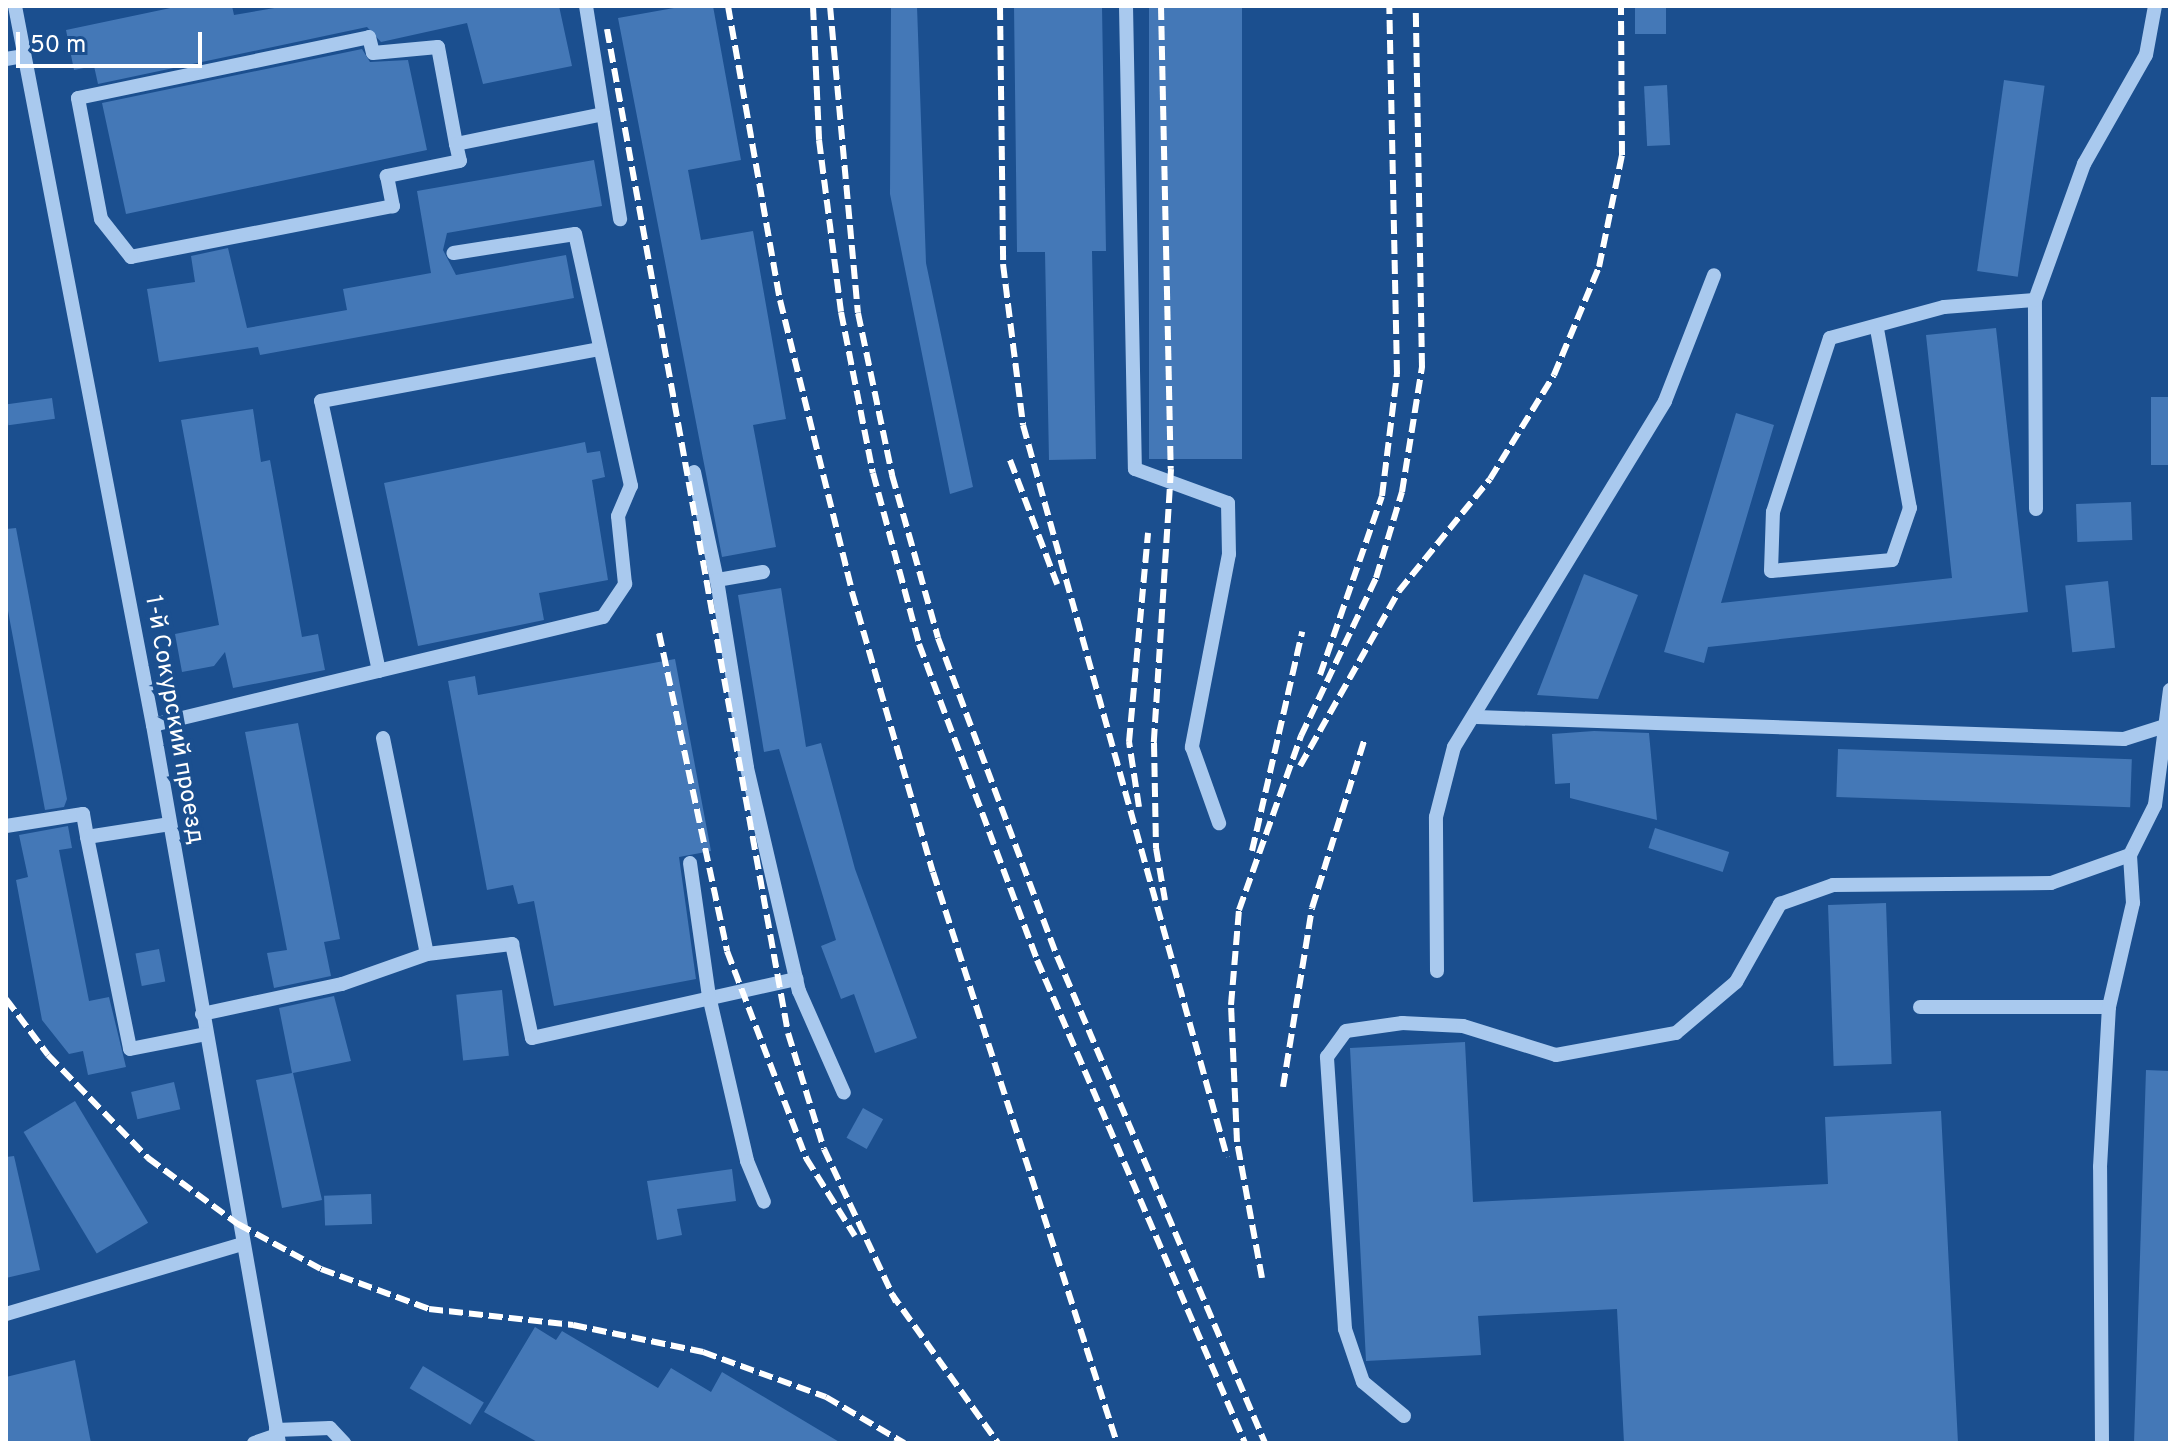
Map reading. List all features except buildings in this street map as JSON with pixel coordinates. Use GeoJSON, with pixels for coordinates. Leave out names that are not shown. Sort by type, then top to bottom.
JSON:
{"type":"FeatureCollection","features":[{"type":"Feature","properties":{"kind":"street","name":"1-й Сокурский проезд"},"geometry":{"type":"LineString","coordinates":[[15,6],[153,725],[277,1436]]}},
{"type":"Feature","properties":{"kind":"street"},"geometry":{"type":"LineString","coordinates":[[586,6],[620,219]]}},
{"type":"Feature","properties":{"kind":"street"},"geometry":{"type":"LineString","coordinates":[[1126,6],[1135,469],[1228,503],[1229,554],[1192,747],[1219,823]]}},
{"type":"Feature","properties":{"kind":"street"},"geometry":{"type":"LineString","coordinates":[[2036,509],[2041,418],[2035,300],[2084,164],[2146,55],[2155,6]]}},
{"type":"Feature","properties":{"kind":"street"},"geometry":{"type":"LineString","coordinates":[[369,37],[373,53],[438,47],[456,144],[460,161],[387,176],[393,206],[131,257],[101,219],[78,98],[369,37]]}},
{"type":"Feature","properties":{"kind":"street"},"geometry":{"type":"LineString","coordinates":[[6,59],[23,56]]}},
{"type":"Feature","properties":{"kind":"street"},"geometry":{"type":"LineString","coordinates":[[456,144],[603,114]]}},
{"type":"Feature","properties":{"kind":"street"},"geometry":{"type":"LineString","coordinates":[[153,725],[603,617],[625,584],[618,516],[631,486],[575,234],[453,253]]}},
{"type":"Feature","properties":{"kind":"street"},"geometry":{"type":"LineString","coordinates":[[1437,971],[1436,817],[1454,747],[1477,717],[1665,401],[1714,275]]}},
{"type":"Feature","properties":{"kind":"street"},"geometry":{"type":"LineString","coordinates":[[1877,329],[1910,508],[1892,560],[1771,571],[1773,512],[1830,338],[1877,329],[1944,307],[2035,300]]}},
{"type":"Feature","properties":{"kind":"street"},"geometry":{"type":"LineString","coordinates":[[379,671],[321,401],[600,349]]}},
{"type":"Feature","properties":{"kind":"street"},"geometry":{"type":"LineString","coordinates":[[694,472],[717,580],[747,768],[797,979],[844,1093]]}},
{"type":"Feature","properties":{"kind":"street"},"geometry":{"type":"LineString","coordinates":[[717,580],[763,572]]}},
{"type":"Feature","properties":{"kind":"street"},"geometry":{"type":"LineString","coordinates":[[2102,1443],[2100,1167],[2109,1007],[2133,903],[2130,855],[2155,805],[2170,690]]}},
{"type":"Feature","properties":{"kind":"street"},"geometry":{"type":"LineString","coordinates":[[1477,717],[2124,739],[2165,726]]}},
{"type":"Feature","properties":{"kind":"street"},"geometry":{"type":"LineString","coordinates":[[383,738],[427,954]]}},
{"type":"Feature","properties":{"kind":"street"},"geometry":{"type":"LineString","coordinates":[[6,826],[83,814],[130,1049],[206,1034]]}},
{"type":"Feature","properties":{"kind":"street"},"geometry":{"type":"LineString","coordinates":[[87,837],[170,824]]}},
{"type":"Feature","properties":{"kind":"street"},"geometry":{"type":"LineString","coordinates":[[1404,1416],[1363,1382],[1345,1329],[1327,1057],[1346,1031],[1402,1023],[1463,1026],[1556,1055],[1676,1033],[1736,982],[1780,904],[1833,885],[2051,883],[2130,855]]}},
{"type":"Feature","properties":{"kind":"street"},"geometry":{"type":"LineString","coordinates":[[690,863],[709,996],[747,1161],[764,1202]]}},
{"type":"Feature","properties":{"kind":"street"},"geometry":{"type":"LineString","coordinates":[[202,1014],[342,984],[427,954],[512,944],[532,1038],[709,996],[797,979]]}},
{"type":"Feature","properties":{"kind":"street"},"geometry":{"type":"LineString","coordinates":[[1920,1007],[2109,1007]]}},
{"type":"Feature","properties":{"kind":"street"},"geometry":{"type":"LineString","coordinates":[[6,1314],[242,1244]]}},
{"type":"Feature","properties":{"kind":"street"},"geometry":{"type":"LineString","coordinates":[[254,1443],[277,1436],[330,1428],[344,1443]]}},
{"type":"Feature","properties":{"kind":"railway"},"geometry":{"type":"LineString","coordinates":[[728,6],[780,300],[852,592],[933,872],[1117,1443]]}},
{"type":"Feature","properties":{"kind":"railway"},"geometry":{"type":"LineString","coordinates":[[813,6],[819,140],[841,312],[873,473],[919,644],[1037,960],[1245,1443]]}},
{"type":"Feature","properties":{"kind":"railway"},"geometry":{"type":"LineString","coordinates":[[830,6],[858,313],[892,475],[938,638],[1057,956],[1265,1443]]}},
{"type":"Feature","properties":{"kind":"railway"},"geometry":{"type":"LineString","coordinates":[[1000,6],[1003,264],[1023,425],[1227,1157]]}},
{"type":"Feature","properties":{"kind":"railway"},"geometry":{"type":"LineString","coordinates":[[1161,6],[1171,469],[1154,743],[1156,848],[1165,900]]}},
{"type":"Feature","properties":{"kind":"railway"},"geometry":{"type":"LineString","coordinates":[[1320,675],[1382,496],[1397,374],[1389,6]]}},
{"type":"Feature","properties":{"kind":"railway"},"geometry":{"type":"LineString","coordinates":[[1262,1278],[1237,1142],[1231,1005],[1239,910],[1301,736],[1376,578],[1402,492],[1422,367],[1416,6]]}},
{"type":"Feature","properties":{"kind":"railway"},"geometry":{"type":"LineString","coordinates":[[1300,766],[1399,591],[1490,479],[1554,375],[1599,267],[1622,155],[1621,6]]}},
{"type":"Feature","properties":{"kind":"railway"},"geometry":{"type":"LineString","coordinates":[[607,29],[788,1033],[824,1149],[896,1302]]}},
{"type":"Feature","properties":{"kind":"railway"},"geometry":{"type":"LineString","coordinates":[[1010,460],[1057,584]]}},
{"type":"Feature","properties":{"kind":"railway"},"geometry":{"type":"LineString","coordinates":[[1139,807],[1129,742],[1148,533]]}},
{"type":"Feature","properties":{"kind":"railway"},"geometry":{"type":"LineString","coordinates":[[1252,851],[1302,632]]}},
{"type":"Feature","properties":{"kind":"railway"},"geometry":{"type":"LineString","coordinates":[[659,633],[727,951],[806,1158],[855,1236]]}},
{"type":"Feature","properties":{"kind":"railway"},"geometry":{"type":"LineString","coordinates":[[1283,1087],[1312,908],[1365,738]]}},
{"type":"Feature","properties":{"kind":"railway"},"geometry":{"type":"LineString","coordinates":[[6,999],[48,1055],[148,1158],[238,1224],[321,1269],[429,1309],[573,1325],[703,1352],[826,1397],[904,1443]]}},
{"type":"Feature","properties":{"kind":"railway"},"geometry":{"type":"LineString","coordinates":[[891,1293],[998,1443]]}}]}
